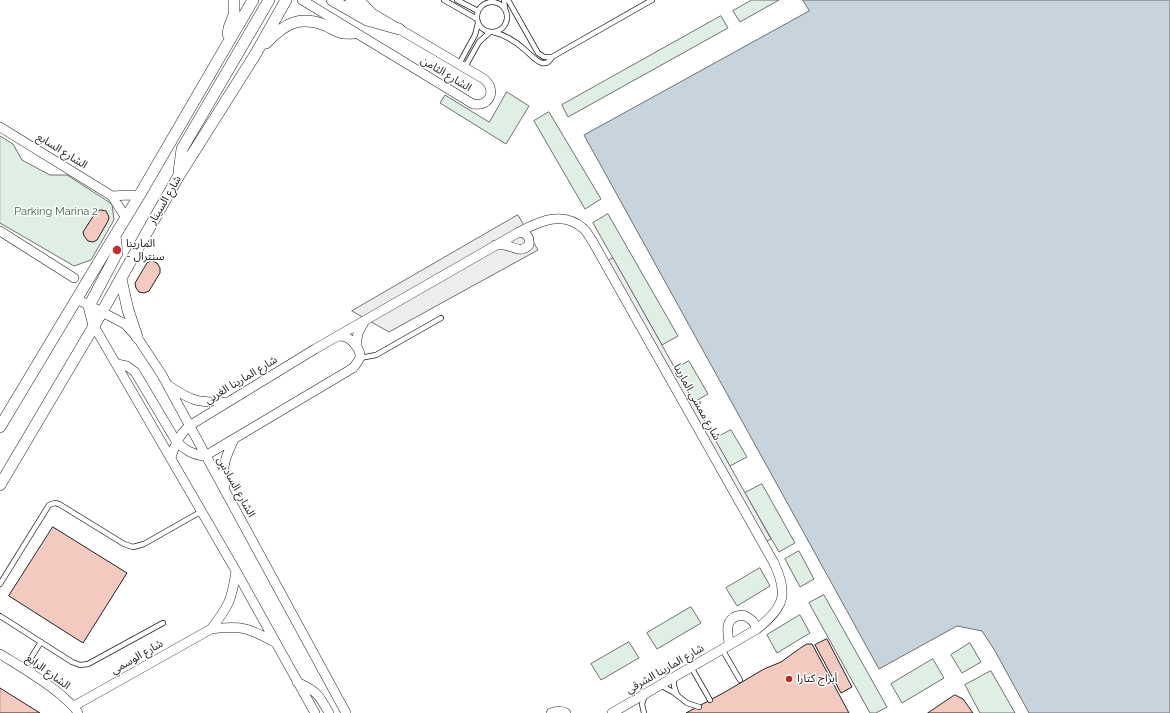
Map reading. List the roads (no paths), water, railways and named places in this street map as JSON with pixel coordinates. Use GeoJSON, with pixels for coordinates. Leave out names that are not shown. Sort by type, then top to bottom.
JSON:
{"type":"FeatureCollection","features":[{"type":"Feature","properties":{"kind":"street"},"geometry":{"type":"LineString","coordinates":[[228,41],[229,28],[234,15],[234,0]]}},
{"type":"Feature","properties":{"kind":"street"},"geometry":{"type":"LineString","coordinates":[[0,427],[126,218],[253,0]]}},
{"type":"Feature","properties":{"kind":"street"},"geometry":{"type":"LineString","coordinates":[[178,177],[182,149],[269,0]]}},
{"type":"Feature","properties":{"kind":"street","name":"شارع السينار"},"geometry":{"type":"LineString","coordinates":[[0,485],[94,326],[178,177],[255,55],[286,0]]}},
{"type":"Feature","properties":{"kind":"street","name":"الشارع الثامن"},"geometry":{"type":"LineString","coordinates":[[302,0],[473,104],[482,104],[489,99],[491,94],[490,86],[484,79],[350,0]]}},
{"type":"Feature","properties":{"kind":"street"},"geometry":{"type":"LineString","coordinates":[[332,0],[367,20],[399,28]]}},
{"type":"Feature","properties":{"kind":"street"},"geometry":{"type":"LineString","coordinates":[[358,0],[369,11]]}},
{"type":"Feature","properties":{"kind":"street"},"geometry":{"type":"LineString","coordinates":[[255,55],[276,32],[294,22],[313,22],[344,34],[354,33]]}},
{"type":"Feature","properties":{"kind":"street","name":"الشارع السابع"},"geometry":{"type":"LineString","coordinates":[[0,127],[112,196],[126,218]]}},
{"type":"Feature","properties":{"kind":"street"},"geometry":{"type":"LineString","coordinates":[[112,196],[139,196]]}},
{"type":"Feature","properties":{"kind":"street","name":"شارع المارينا الغربي"},"geometry":{"type":"LineString","coordinates":[[171,458],[176,441],[189,426],[315,349],[494,246],[537,223],[548,219],[559,219],[574,222]]}},
{"type":"Feature","properties":{"kind":"street","name":"شارع ممشي المارينا"},"geometry":{"type":"LineString","coordinates":[[574,222],[584,230],[594,242],[774,563],[780,575],[782,585],[781,602]]}},
{"type":"Feature","properties":{"kind":"street"},"geometry":{"type":"LineString","coordinates":[[0,231],[74,278]]}},
{"type":"Feature","properties":{"kind":"street"},"geometry":{"type":"LineString","coordinates":[[494,246],[503,245],[517,250],[523,250],[529,245],[529,240],[528,236],[519,232]]}},
{"type":"Feature","properties":{"kind":"street"},"geometry":{"type":"LineString","coordinates":[[115,236],[117,253],[89,306],[94,326],[202,511],[314,713]]}},
{"type":"Feature","properties":{"kind":"street"},"geometry":{"type":"LineString","coordinates":[[121,278],[128,310],[137,336]]}},
{"type":"Feature","properties":{"kind":"street","name":"الشارع السادس"},"geometry":{"type":"LineString","coordinates":[[77,299],[125,324],[137,336],[166,384],[346,713]]}},
{"type":"Feature","properties":{"kind":"street"},"geometry":{"type":"LineString","coordinates":[[356,346],[358,333],[365,321]]}},
{"type":"Feature","properties":{"kind":"street"},"geometry":{"type":"LineString","coordinates":[[117,364],[127,366],[135,372],[176,441],[192,453],[205,456],[353,368],[360,358],[360,353],[350,339],[339,336]]}},
{"type":"Feature","properties":{"kind":"street"},"geometry":{"type":"LineString","coordinates":[[166,384],[188,398],[198,401],[228,402]]}},
{"type":"Feature","properties":{"kind":"street"},"geometry":{"type":"LineString","coordinates":[[227,495],[223,477],[224,465],[226,455],[234,440]]}},
{"type":"Feature","properties":{"kind":"street","name":"شارع الوسمي"},"geometry":{"type":"LineString","coordinates":[[76,710],[211,629],[226,610],[230,601],[236,571]]}},
{"type":"Feature","properties":{"kind":"street","name":"شارع المارينا الشرقي"},"geometry":{"type":"LineString","coordinates":[[612,713],[622,710],[648,692],[757,629],[772,616],[781,602]]}},
{"type":"Feature","properties":{"kind":"street"},"geometry":{"type":"LineString","coordinates":[[726,647],[727,627],[734,617],[742,615],[749,617],[754,622],[757,629]]}},
{"type":"Feature","properties":{"kind":"street","name":"شارع الوسمي"},"geometry":{"type":"LineString","coordinates":[[211,629],[234,626],[252,630],[276,643]]}},
{"type":"Feature","properties":{"kind":"street","name":"الشارع الرابع"},"geometry":{"type":"LineString","coordinates":[[0,654],[50,686],[76,710]]}},
{"type":"Feature","properties":{"kind":"street"},"geometry":{"type":"LineString","coordinates":[[297,682],[311,688],[329,713]]}},
{"type":"Feature","properties":{"kind":"street"},"geometry":{"type":"LineString","coordinates":[[551,713],[562,711],[566,713]]}},
{"type":"Feature","properties":{"kind":"lane"},"geometry":{"type":"LineString","coordinates":[[444,0],[477,21],[483,29],[512,40],[542,63],[548,62],[552,57],[652,0]]}},
{"type":"Feature","properties":{"kind":"lane"},"geometry":{"type":"LineString","coordinates":[[457,0],[478,10]]}},
{"type":"Feature","properties":{"kind":"lane"},"geometry":{"type":"LineString","coordinates":[[462,66],[482,38],[492,32],[502,29],[505,26],[507,17],[504,0]]}},
{"type":"Feature","properties":{"kind":"lane"},"geometry":{"type":"LineString","coordinates":[[508,0],[538,53],[544,57],[552,57]]}},
{"type":"Feature","properties":{"kind":"lane"},"geometry":{"type":"LineString","coordinates":[[462,66],[475,35],[478,10],[482,4],[486,1],[496,2],[502,5],[505,9]]}},
{"type":"Feature","properties":{"kind":"lane"},"geometry":{"type":"LineString","coordinates":[[360,358],[376,354],[441,318]]}},
{"type":"Feature","properties":{"kind":"lane"},"geometry":{"type":"LineString","coordinates":[[0,584],[49,505],[55,503],[59,504],[124,544],[133,547],[144,544],[202,511]]}},
{"type":"Feature","properties":{"kind":"lane"},"geometry":{"type":"LineString","coordinates":[[0,616],[72,662],[80,665],[88,664],[163,623]]}},
{"type":"Feature","properties":{"kind":"lane"},"geometry":{"type":"LineString","coordinates":[[24,668],[41,642]]}},
{"type":"Feature","properties":{"kind":"lane"},"geometry":{"type":"LineString","coordinates":[[726,647],[740,680]]}},
{"type":"Feature","properties":{"kind":"lane"},"geometry":{"type":"LineString","coordinates":[[691,667],[710,700]]}},
{"type":"Feature","properties":{"kind":"lane"},"geometry":{"type":"LineString","coordinates":[[674,677],[674,686],[677,695]]}},
{"type":"Feature","properties":{"kind":"lane"},"geometry":{"type":"LineString","coordinates":[[660,685],[687,703],[699,706]]}},
{"type":"Feature","properties":{"kind":"lane"},"geometry":{"type":"LineString","coordinates":[[644,713],[642,704],[648,692]]}},
{"type":"Feature","properties":{"kind":"place","name":"المارينا - سنترال"},"geometry":{"type":"Point","coordinates":[117,250]}},
{"type":"Feature","properties":{"kind":"place","name":"أبراج كتارا"},"geometry":{"type":"Point","coordinates":[789,679]}},
{"type":"Feature","properties":{"kind":"park label","name":"Parking Marina 2"},"geometry":{"type":"Point","coordinates":[56,212]}}]}
